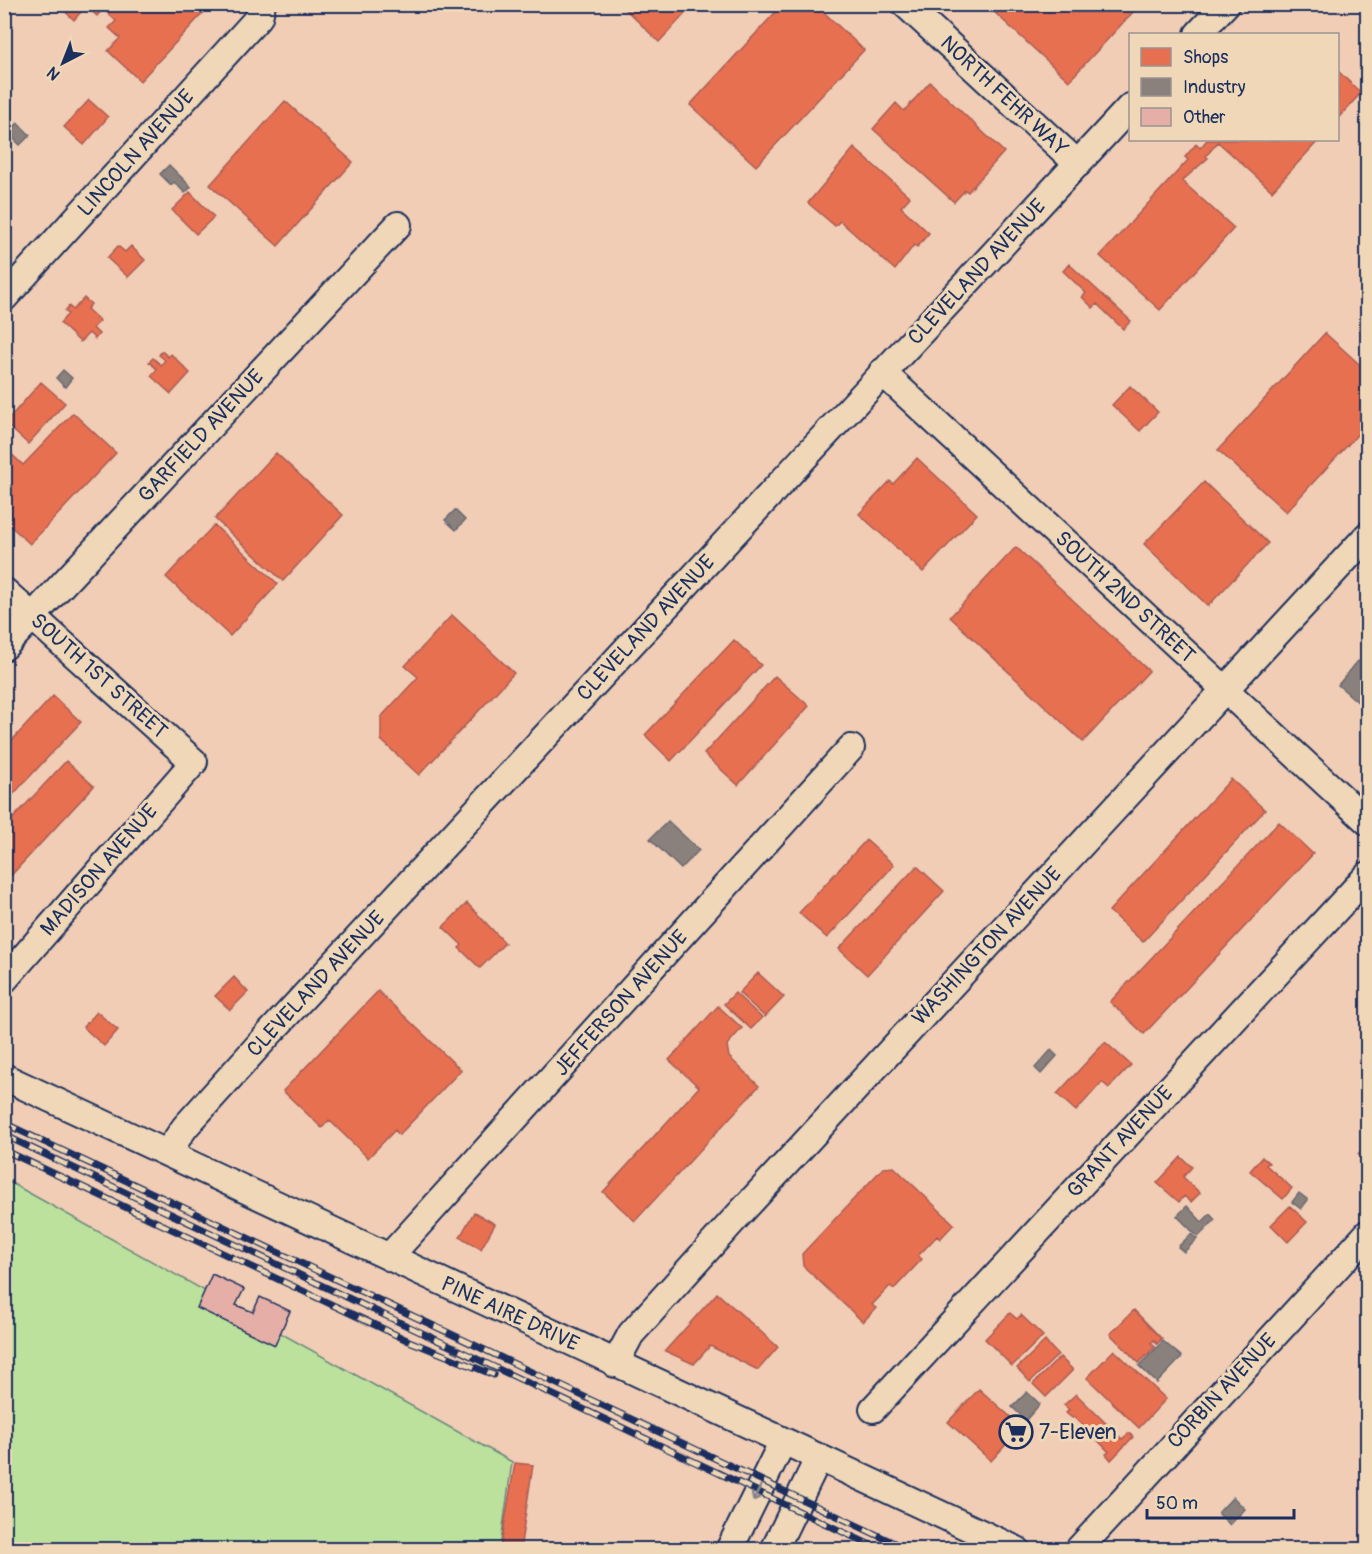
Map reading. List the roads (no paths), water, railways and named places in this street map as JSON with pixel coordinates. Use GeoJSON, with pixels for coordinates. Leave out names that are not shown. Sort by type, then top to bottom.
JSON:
{"type":"FeatureCollection","features":[{"type":"Feature","properties":{"kind":"street","name":"LINCOLN AVENUE"},"geometry":{"type":"LineString","coordinates":[[4,298],[259,17],[262,4]]}},
{"type":"Feature","properties":{"kind":"street","name":"NORTH FEHR WAY"},"geometry":{"type":"LineString","coordinates":[[905,4],[1078,164]]}},
{"type":"Feature","properties":{"kind":"street"},"geometry":{"type":"LineString","coordinates":[[1199,33],[1226,4]]}},
{"type":"Feature","properties":{"kind":"street","name":"CLEVELAND AVENUE"},"geometry":{"type":"LineString","coordinates":[[167,1153],[185,1127],[276,1026],[1129,109]]}},
{"type":"Feature","properties":{"kind":"street","name":"GARFIELD AVENUE"},"geometry":{"type":"LineString","coordinates":[[4,646],[398,225]]}},
{"type":"Feature","properties":{"kind":"street","name":"SOUTH 2ND STREET"},"geometry":{"type":"LineString","coordinates":[[882,372],[1368,822]]}},
{"type":"Feature","properties":{"kind":"street","name":"WASHINGTON AVENUE"},"geometry":{"type":"LineString","coordinates":[[615,1364],[631,1334],[725,1230],[1223,689],[1368,535]]}},
{"type":"Feature","properties":{"kind":"street","name":"SOUTH 1ST STREET"},"geometry":{"type":"LineString","coordinates":[[4,591],[194,762]]}},
{"type":"Feature","properties":{"kind":"street","name":"JEFFERSON AVENUE"},"geometry":{"type":"LineString","coordinates":[[389,1257],[851,748]]}},
{"type":"Feature","properties":{"kind":"street","name":"MADISON AVENUE"},"geometry":{"type":"LineString","coordinates":[[4,980],[194,762]]}},
{"type":"Feature","properties":{"kind":"street","name":"GRANT AVENUE"},"geometry":{"type":"LineString","coordinates":[[873,1409],[1368,874]]}},
{"type":"Feature","properties":{"kind":"street","name":"PINE AIRE DRIVE"},"geometry":{"type":"LineString","coordinates":[[4,1077],[1017,1550]]}},
{"type":"Feature","properties":{"kind":"street","name":"CORBIN AVENUE"},"geometry":{"type":"LineString","coordinates":[[1078,1550],[1368,1233]]}},
{"type":"Feature","properties":{"kind":"street"},"geometry":{"type":"LineString","coordinates":[[729,1550],[783,1441]]}},
{"type":"Feature","properties":{"kind":"street"},"geometry":{"type":"LineString","coordinates":[[774,1550],[819,1457]]}},
{"type":"Feature","properties":{"kind":"railway"},"geometry":{"type":"LineString","coordinates":[[4,1123],[909,1550]]}},
{"type":"Feature","properties":{"kind":"railway"},"geometry":{"type":"LineString","coordinates":[[4,1135],[881,1550]]}},
{"type":"Feature","properties":{"kind":"railway"},"geometry":{"type":"LineString","coordinates":[[4,1150],[409,1341],[494,1375]]}},
{"type":"Feature","properties":{"kind":"place","name":"7-Eleven"},"geometry":{"type":"Point","coordinates":[1016,1432]}}]}
